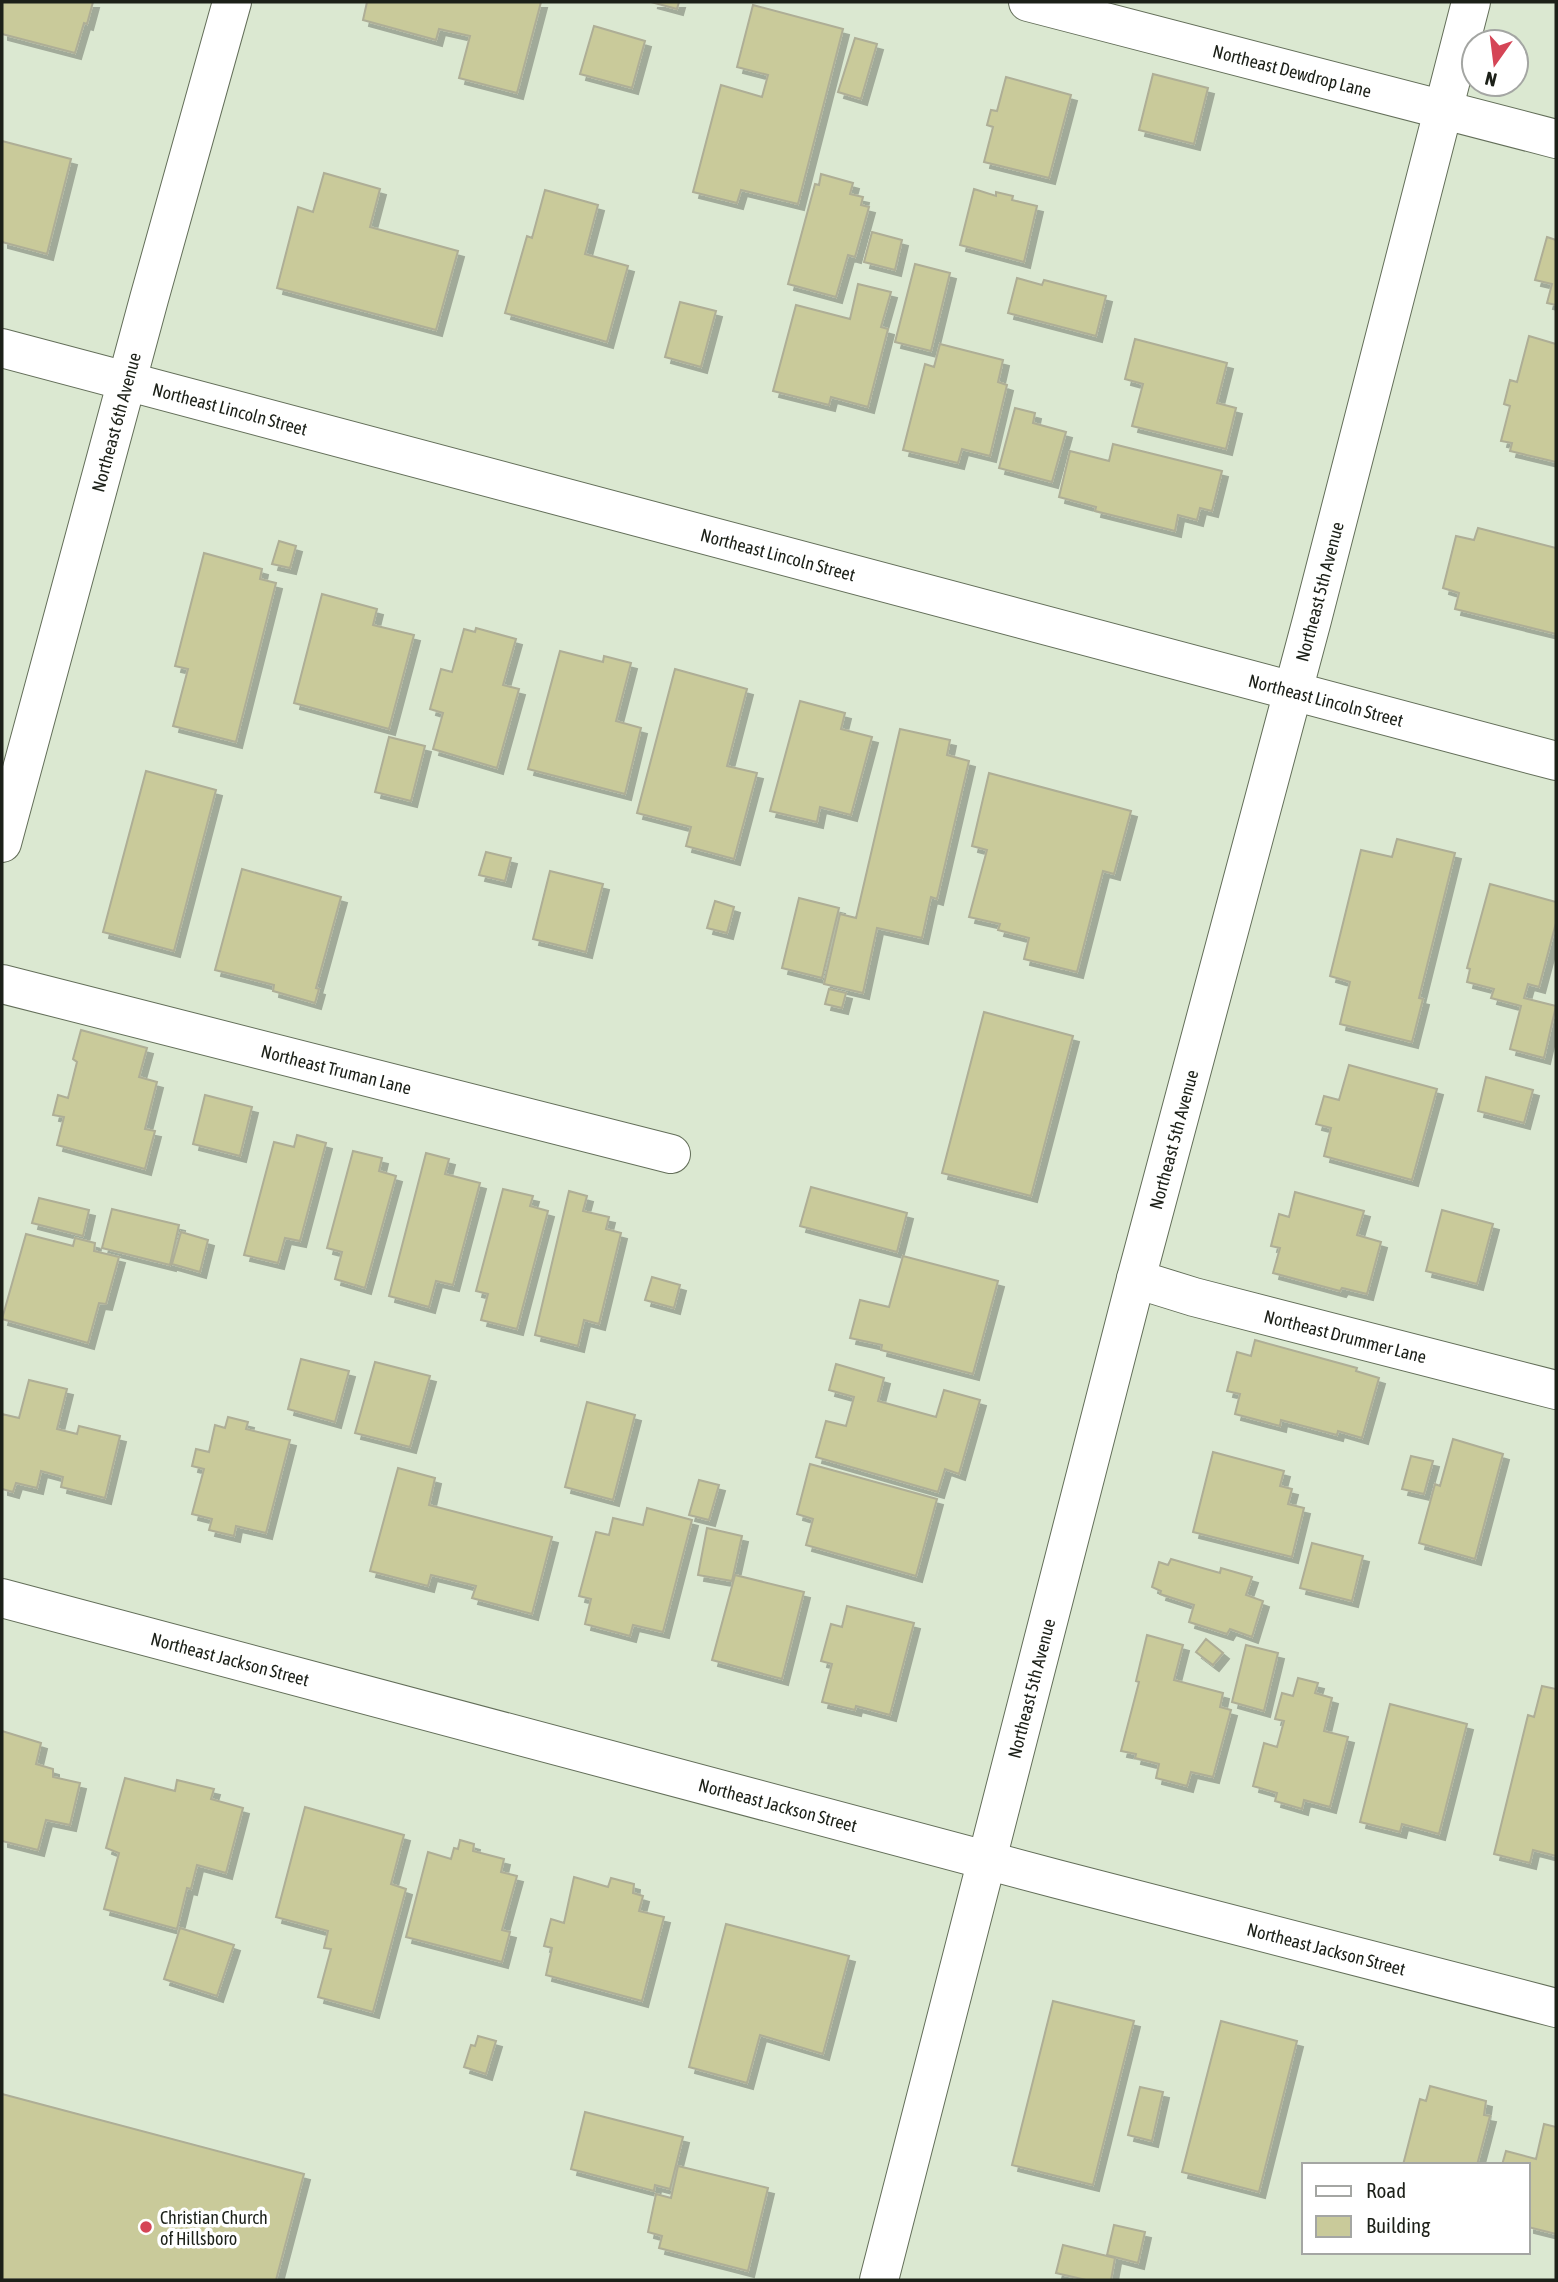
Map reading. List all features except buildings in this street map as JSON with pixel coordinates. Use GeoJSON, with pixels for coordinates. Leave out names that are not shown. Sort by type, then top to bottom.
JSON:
{"type":"FeatureCollection","features":[{"type":"Feature","properties":{"kind":"street","name":"Northeast 6th Avenue"},"geometry":{"type":"LineString","coordinates":[[2,843],[232,2]]}},
{"type":"Feature","properties":{"kind":"street","name":"Northeast Dewdrop Lane"},"geometry":{"type":"LineString","coordinates":[[1028,2],[1556,139]]}},
{"type":"Feature","properties":{"kind":"street","name":"Northeast 5th Avenue"},"geometry":{"type":"LineString","coordinates":[[879,2280],[1136,1279],[1471,2]]}},
{"type":"Feature","properties":{"kind":"street","name":"Northeast Lincoln Street"},"geometry":{"type":"LineString","coordinates":[[2,348],[1556,761]]}},
{"type":"Feature","properties":{"kind":"street","name":"Northeast Truman Lane"},"geometry":{"type":"LineString","coordinates":[[2,985],[671,1153]]}},
{"type":"Feature","properties":{"kind":"street","name":"Northeast Drummer Lane"},"geometry":{"type":"LineString","coordinates":[[1136,1279],[1194,1297],[1556,1390]]}},
{"type":"Feature","properties":{"kind":"street","name":"Northeast Jackson Street"},"geometry":{"type":"LineString","coordinates":[[2,1598],[1556,2008]]}},
{"type":"Feature","properties":{"kind":"place","name":"Christian Church of Hillsboro"},"geometry":{"type":"Point","coordinates":[146,2227]}}]}
